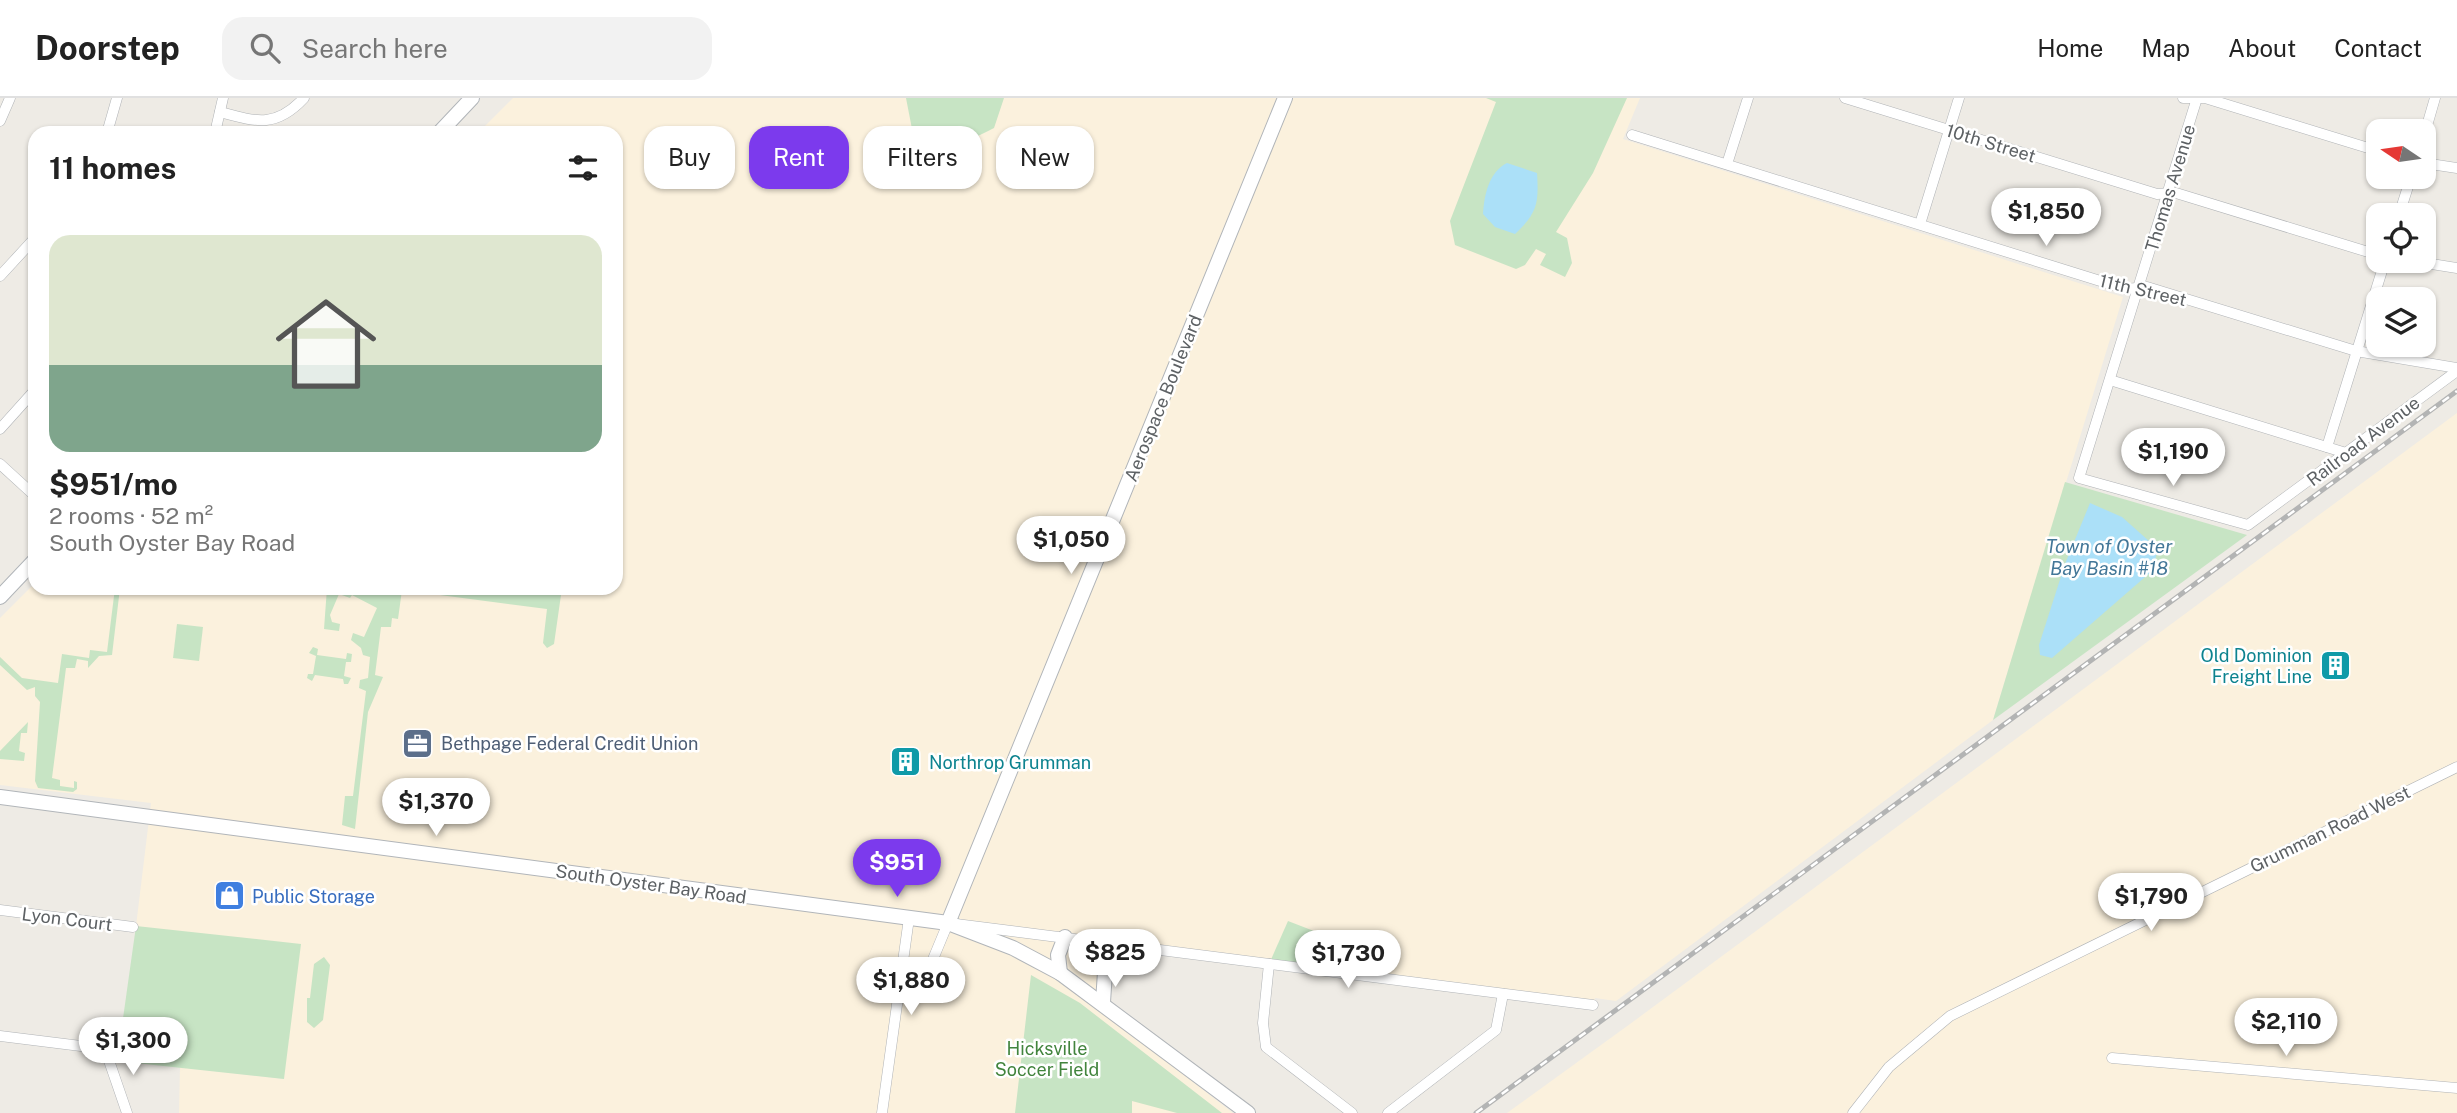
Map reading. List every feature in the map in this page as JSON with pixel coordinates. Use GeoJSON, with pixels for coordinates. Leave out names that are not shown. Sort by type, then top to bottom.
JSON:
{"type":"FeatureCollection","features":[{"type":"Feature","properties":{"kind":"main road"},"geometry":{"type":"LineString","coordinates":[[446,126],[472,98]]}},
{"type":"Feature","properties":{"kind":"main road","name":"Aerospace Boulevard"},"geometry":{"type":"LineString","coordinates":[[948,923],[1285,98]]}},
{"type":"Feature","properties":{"kind":"main road"},"geometry":{"type":"LineString","coordinates":[[0,597],[28,567]]}},
{"type":"Feature","properties":{"kind":"main road","name":"South Oyster Bay Road"},"geometry":{"type":"LineString","coordinates":[[0,797],[948,923],[1013,948],[1060,973],[1103,1002],[1248,1113]]}},
{"type":"Feature","properties":{"kind":"main road"},"geometry":{"type":"LineString","coordinates":[[1060,973],[1058,955],[1066,937]]}},
{"type":"Feature","properties":{"kind":"main road"},"geometry":{"type":"LineString","coordinates":[[1103,1002],[1107,942]]}},
{"type":"Feature","properties":{"kind":"street"},"geometry":{"type":"LineString","coordinates":[[0,121],[10,98]]}},
{"type":"Feature","properties":{"kind":"street"},"geometry":{"type":"LineString","coordinates":[[109,126],[117,98]]}},
{"type":"Feature","properties":{"kind":"street"},"geometry":{"type":"LineString","coordinates":[[217,126],[223,98]]}},
{"type":"Feature","properties":{"kind":"street"},"geometry":{"type":"LineString","coordinates":[[220,112],[267,121],[282,118],[304,98]]}},
{"type":"Feature","properties":{"kind":"street"},"geometry":{"type":"LineString","coordinates":[[1727,164],[1748,98]]}},
{"type":"Feature","properties":{"kind":"street","name":"10th Street"},"geometry":{"type":"LineString","coordinates":[[1846,98],[2157,194],[2168,193],[2366,251]]}},
{"type":"Feature","properties":{"kind":"street"},"geometry":{"type":"LineString","coordinates":[[1920,224],[1959,98]]}},
{"type":"Feature","properties":{"kind":"street"},"geometry":{"type":"LineString","coordinates":[[2183,98],[2205,98],[2366,147]]}},
{"type":"Feature","properties":{"kind":"street"},"geometry":{"type":"LineString","coordinates":[[2429,119],[2435,98]]}},
{"type":"Feature","properties":{"kind":"street","name":"Thomas Avenue"},"geometry":{"type":"LineString","coordinates":[[2079,478],[2197,99]]}},
{"type":"Feature","properties":{"kind":"street","name":"11th Street"},"geometry":{"type":"LineString","coordinates":[[1632,135],[2126,289],[2147,287],[2357,351],[2457,369]]}},
{"type":"Feature","properties":{"kind":"street"},"geometry":{"type":"LineString","coordinates":[[2436,165],[2457,168]]}},
{"type":"Feature","properties":{"kind":"street"},"geometry":{"type":"LineString","coordinates":[[0,276],[28,246]]}},
{"type":"Feature","properties":{"kind":"street"},"geometry":{"type":"LineString","coordinates":[[2436,265],[2457,268]]}},
{"type":"Feature","properties":{"kind":"street"},"geometry":{"type":"LineString","coordinates":[[2328,447],[2381,273]]}},
{"type":"Feature","properties":{"kind":"street","name":"Railroad Avenue"},"geometry":{"type":"LineString","coordinates":[[2079,478],[2248,525],[2457,369]]}},
{"type":"Feature","properties":{"kind":"street"},"geometry":{"type":"LineString","coordinates":[[2110,380],[2346,453]]}},
{"type":"Feature","properties":{"kind":"street"},"geometry":{"type":"LineString","coordinates":[[0,429],[28,398]]}},
{"type":"Feature","properties":{"kind":"street"},"geometry":{"type":"LineString","coordinates":[[0,464],[28,490]]}},
{"type":"Feature","properties":{"kind":"street","name":"Grumman Road West"},"geometry":{"type":"LineString","coordinates":[[1853,1113],[1889,1067],[1950,1016],[2457,767]]}},
{"type":"Feature","properties":{"kind":"street","name":"Lyon Court"},"geometry":{"type":"LineString","coordinates":[[0,910],[133,927]]}},
{"type":"Feature","properties":{"kind":"street"},"geometry":{"type":"LineString","coordinates":[[882,1113],[909,918]]}},
{"type":"Feature","properties":{"kind":"street"},"geometry":{"type":"LineString","coordinates":[[948,923],[1593,1006]]}},
{"type":"Feature","properties":{"kind":"street","name":"Aerospace Boulevard"},"geometry":{"type":"LineString","coordinates":[[900,986],[921,988],[948,923]]}},
{"type":"Feature","properties":{"kind":"street"},"geometry":{"type":"LineString","coordinates":[[1269,964],[1262,1035],[1266,1047],[1352,1113]]}},
{"type":"Feature","properties":{"kind":"street"},"geometry":{"type":"LineString","coordinates":[[1388,1113],[1496,1030],[1503,994]]}},
{"type":"Feature","properties":{"kind":"street"},"geometry":{"type":"LineString","coordinates":[[0,1036],[105,1049],[127,1113]]}},
{"type":"Feature","properties":{"kind":"street"},"geometry":{"type":"LineString","coordinates":[[2112,1058],[2457,1088]]}},
{"type":"Feature","properties":{"kind":"shaded area"},"geometry":{"type":"Polygon","coordinates":[[[513,98],[1640,98],[1623,139],[2123,297],[1993,720],[1616,1001],[1595,998],[1593,1009],[1113,946],[1104,1013],[1233,1113],[179,1113],[180,1067],[284,1079],[136,926],[151,803],[0,785],[0,618],[28,590],[28,595],[623,595],[623,126],[485,126],[513,98]]]}},
{"type":"Feature","properties":{"kind":"shaded area"},"geometry":{"type":"Polygon","coordinates":[[[2457,413],[2457,1113],[1507,1113],[1630,1024],[2457,413]]]}},
{"type":"Feature","properties":{"kind":"green space"},"geometry":{"type":"Polygon","coordinates":[[[906,98],[1004,98],[994,128],[982,134],[982,126],[911,126],[906,98]]]}},
{"type":"Feature","properties":{"kind":"green space"},"geometry":{"type":"Polygon","coordinates":[[[1486,98],[1627,98],[1593,173],[1556,232],[1567,238],[1572,263],[1565,277],[1540,265],[1546,254],[1536,249],[1525,265],[1516,269],[1455,245],[1450,221],[1496,102],[1486,98]]]}},
{"type":"Feature","properties":{"kind":"green space"},"geometry":{"type":"Polygon","coordinates":[[[2065,482],[2247,535],[1993,720],[2065,482]]]}},
{"type":"Feature","properties":{"kind":"green space"},"geometry":{"type":"Polygon","coordinates":[[[114,595],[119,595],[112,655],[99,656],[88,668],[88,661],[77,659],[75,668],[66,668],[52,778],[60,780],[60,786],[74,788],[74,781],[77,782],[77,789],[73,792],[38,788],[35,781],[40,702],[35,696],[35,687],[27,690],[0,665],[0,657],[22,678],[58,683],[62,654],[89,658],[90,650],[107,652],[114,595]]]}},
{"type":"Feature","properties":{"kind":"green space"},"geometry":{"type":"Polygon","coordinates":[[[326,595],[339,595],[330,615],[332,622],[340,624],[339,631],[324,629],[326,595]]]}},
{"type":"Feature","properties":{"kind":"green space"},"geometry":{"type":"Polygon","coordinates":[[[352,595],[401,595],[398,619],[392,618],[391,627],[381,627],[375,675],[383,677],[368,712],[355,829],[342,825],[345,796],[353,796],[366,691],[359,688],[360,680],[368,678],[370,657],[363,655],[361,648],[351,640],[353,633],[364,637],[377,608],[352,595]]]}},
{"type":"Feature","properties":{"kind":"green space"},"geometry":{"type":"Polygon","coordinates":[[[440,595],[561,595],[554,644],[547,648],[543,643],[547,609],[440,595]]]}},
{"type":"Feature","properties":{"kind":"green space"},"geometry":{"type":"Polygon","coordinates":[[[177,624],[203,627],[199,661],[173,658],[177,624]]]}},
{"type":"Feature","properties":{"kind":"green space"},"geometry":{"type":"Polygon","coordinates":[[[313,647],[318,649],[317,655],[346,659],[347,653],[352,654],[351,662],[346,662],[344,676],[351,678],[348,684],[344,684],[343,679],[315,675],[312,681],[307,678],[308,674],[313,674],[316,656],[309,653],[313,647]]]}},
{"type":"Feature","properties":{"kind":"green space"},"geometry":{"type":"Polygon","coordinates":[[[28,722],[27,733],[21,733],[19,751],[25,753],[24,761],[0,759],[0,751],[28,722]]]}},
{"type":"Feature","properties":{"kind":"green space"},"geometry":{"type":"Polygon","coordinates":[[[1288,921],[1332,938],[1317,970],[1269,964],[1288,921]]]}},
{"type":"Feature","properties":{"kind":"green space"},"geometry":{"type":"Polygon","coordinates":[[[136,926],[301,944],[284,1079],[117,1061],[136,926]]]}},
{"type":"Feature","properties":{"kind":"green space"},"geometry":{"type":"Polygon","coordinates":[[[324,957],[330,965],[323,1020],[314,1028],[307,1022],[307,998],[310,998],[314,964],[324,957]]]}},
{"type":"Feature","properties":{"kind":"green space","name":"Hicksville Soccer Field"},"geometry":{"type":"Polygon","coordinates":[[[1031,975],[1080,1003],[1222,1113],[1177,1113],[1132,1101],[1132,1113],[1015,1113],[1031,975]]]}},
{"type":"Feature","properties":{"kind":"water"},"geometry":{"type":"Polygon","coordinates":[[[1507,163],[1537,173],[1535,207],[1528,220],[1515,234],[1495,227],[1483,214],[1486,192],[1492,178],[1507,163]]]}},
{"type":"Feature","properties":{"kind":"water","name":"Town of Oyster Bay Basin #18"},"geometry":{"type":"Polygon","coordinates":[[[2090,503],[2122,517],[2158,549],[2152,571],[2052,658],[2040,655],[2039,645],[2065,564],[2090,503]]]}},
{"type":"Feature","properties":{"kind":"railway"},"geometry":{"type":"LineString","coordinates":[[1476,1113],[2457,391]]}},
{"type":"Feature","properties":{"kind":"place","name":"Old Dominion Freight Line"},"geometry":{"type":"Point","coordinates":[2335,665]}},
{"type":"Feature","properties":{"kind":"place","name":"Bethpage Federal Credit Union"},"geometry":{"type":"Point","coordinates":[418,743]}},
{"type":"Feature","properties":{"kind":"place","name":"Northrop Grumman"},"geometry":{"type":"Point","coordinates":[906,762]}},
{"type":"Feature","properties":{"kind":"place","name":"Public Storage"},"geometry":{"type":"Point","coordinates":[229,896]}}]}
